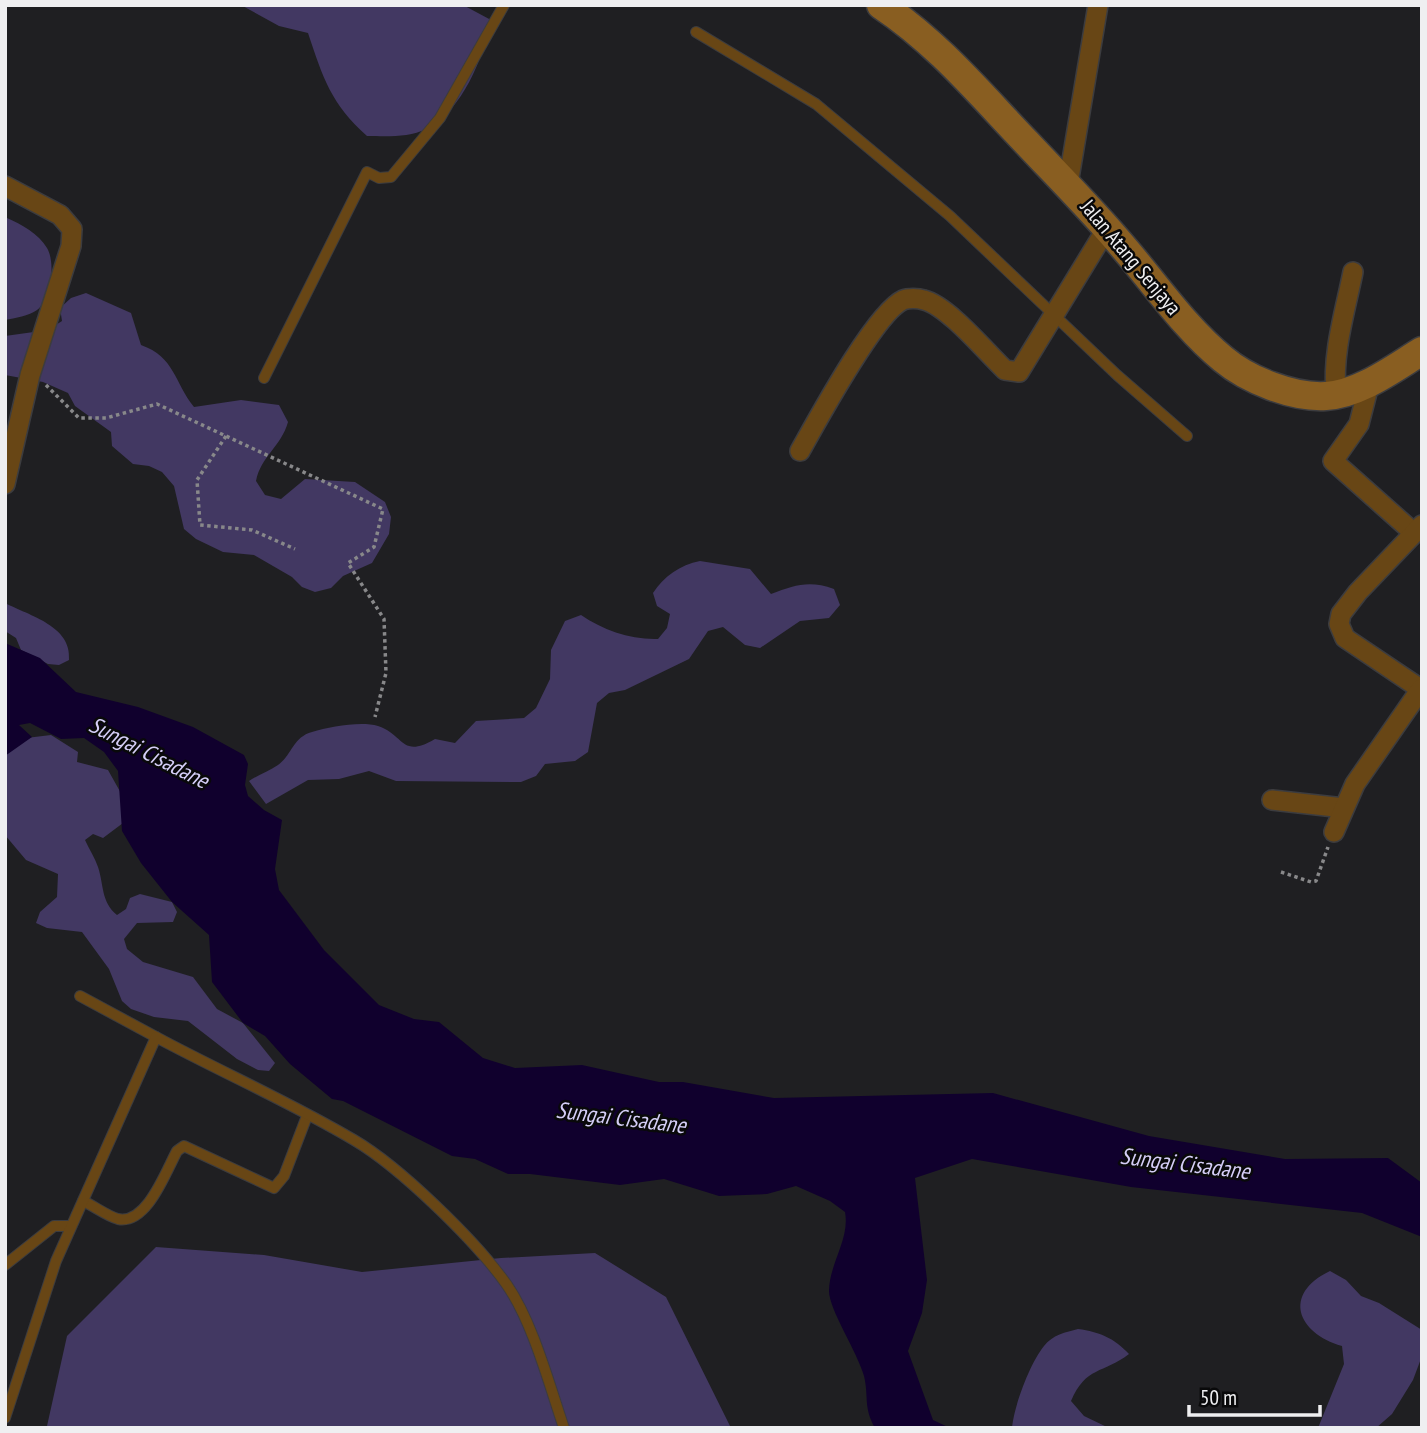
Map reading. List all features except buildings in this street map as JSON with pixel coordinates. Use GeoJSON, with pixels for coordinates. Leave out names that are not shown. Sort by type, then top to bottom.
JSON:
{"type":"FeatureCollection","features":[{"type":"Feature","properties":{"kind":"main road","name":"Jalan Atang Senjaya"},"geometry":{"type":"LineString","coordinates":[[881,5],[907,22],[947,57],[1069,184],[1196,334],[1224,360],[1268,384],[1300,393],[1326,396],[1370,381],[1422,351]]}},
{"type":"Feature","properties":{"kind":"street"},"geometry":{"type":"LineString","coordinates":[[1069,184],[1098,5]]}},
{"type":"Feature","properties":{"kind":"street"},"geometry":{"type":"LineString","coordinates":[[5,186],[60,215],[72,229],[71,246],[30,375],[5,484]]}},
{"type":"Feature","properties":{"kind":"street"},"geometry":{"type":"LineString","coordinates":[[800,451],[839,383],[888,312],[904,300],[926,300],[944,312],[1012,373],[1019,372],[1107,228]]}},
{"type":"Feature","properties":{"kind":"street"},"geometry":{"type":"LineString","coordinates":[[1336,394],[1334,375],[1353,272]]}},
{"type":"Feature","properties":{"kind":"street"},"geometry":{"type":"LineString","coordinates":[[1334,832],[1355,784],[1421,689],[1345,638],[1339,624],[1341,614],[1358,592],[1418,529],[1334,461],[1359,424],[1370,381]]}},
{"type":"Feature","properties":{"kind":"street"},"geometry":{"type":"LineString","coordinates":[[1272,800],[1344,808]]}},
{"type":"Feature","properties":{"kind":"lane"},"geometry":{"type":"LineString","coordinates":[[264,378],[367,172],[379,178],[391,177],[440,118],[504,5]]}},
{"type":"Feature","properties":{"kind":"lane"},"geometry":{"type":"LineString","coordinates":[[696,32],[816,104],[950,216],[1187,436]]}},
{"type":"Feature","properties":{"kind":"lane"},"geometry":{"type":"LineString","coordinates":[[80,996],[355,1140],[417,1190],[470,1241],[508,1286],[540,1356],[564,1428]]}},
{"type":"Feature","properties":{"kind":"lane"},"geometry":{"type":"LineString","coordinates":[[5,1418],[56,1261],[156,1037]]}},
{"type":"Feature","properties":{"kind":"lane"},"geometry":{"type":"LineString","coordinates":[[83,1201],[119,1219],[133,1218],[144,1211],[177,1151],[184,1146],[274,1188],[284,1176],[307,1116]]}},
{"type":"Feature","properties":{"kind":"lane"},"geometry":{"type":"LineString","coordinates":[[5,1265],[54,1226],[71,1226]]}},
{"type":"Feature","properties":{"kind":"path"},"geometry":{"type":"LineString","coordinates":[[30,375],[53,389],[79,418],[106,418],[158,404],[383,509],[374,547],[348,563],[384,619],[386,673],[375,716]]}},
{"type":"Feature","properties":{"kind":"path"},"geometry":{"type":"LineString","coordinates":[[226,436],[197,480],[201,524],[252,530],[295,549]]}},
{"type":"Feature","properties":{"kind":"path"},"geometry":{"type":"LineString","coordinates":[[1281,872],[1311,883],[1316,881],[1334,832]]}},
{"type":"Feature","properties":{"kind":"shaded area"},"geometry":{"type":"Polygon","coordinates":[[[241,5],[463,5],[491,20],[477,66],[451,109],[426,129],[412,134],[367,136],[336,101],[318,64],[308,33],[279,26],[241,5]]]}},
{"type":"Feature","properties":{"kind":"shaded area"},"geometry":{"type":"Polygon","coordinates":[[[7,218],[29,230],[44,243],[50,255],[51,281],[46,298],[37,310],[5,320],[7,218]]]}},
{"type":"Feature","properties":{"kind":"shaded area"},"geometry":{"type":"Polygon","coordinates":[[[86,293],[131,313],[141,345],[161,356],[167,363],[194,407],[241,400],[279,405],[288,422],[281,438],[266,458],[256,481],[265,495],[281,499],[305,479],[355,482],[385,502],[391,517],[389,534],[372,563],[343,576],[331,588],[315,592],[302,587],[292,577],[254,555],[223,552],[196,539],[184,529],[174,486],[162,472],[149,466],[133,464],[112,446],[111,432],[75,406],[68,393],[43,382],[5,375],[5,336],[48,330],[62,321],[60,308],[71,298],[86,293]]]}},
{"type":"Feature","properties":{"kind":"shaded area"},"geometry":{"type":"Polygon","coordinates":[[[700,561],[750,569],[771,594],[802,585],[834,589],[840,605],[829,618],[800,621],[760,648],[745,645],[723,627],[708,631],[689,659],[625,690],[609,693],[597,703],[588,752],[575,761],[545,764],[536,776],[521,782],[396,781],[369,771],[339,779],[308,780],[266,804],[249,781],[278,765],[306,734],[319,730],[345,725],[378,726],[409,746],[416,747],[435,739],[455,743],[476,721],[524,718],[536,708],[550,679],[551,650],[565,621],[581,615],[618,633],[658,639],[667,628],[670,614],[657,606],[653,593],[673,572],[700,561]]]}},
{"type":"Feature","properties":{"kind":"shaded area"},"geometry":{"type":"Polygon","coordinates":[[[5,603],[57,630],[68,648],[69,660],[59,665],[48,664],[21,650],[16,638],[5,631],[5,603]]]}},
{"type":"Feature","properties":{"kind":"shaded area"},"geometry":{"type":"Polygon","coordinates":[[[51,735],[78,752],[77,762],[108,770],[122,795],[131,800],[131,817],[103,838],[93,834],[85,840],[97,864],[108,905],[117,915],[126,909],[130,898],[140,894],[172,902],[177,912],[173,922],[137,923],[124,939],[127,949],[143,962],[193,977],[217,1009],[243,1023],[275,1063],[269,1071],[258,1070],[237,1059],[188,1021],[154,1017],[131,1009],[122,1001],[109,969],[82,932],[47,928],[36,923],[40,912],[57,897],[58,874],[26,860],[5,835],[5,756],[18,739],[51,735]]]}},
{"type":"Feature","properties":{"kind":"shaded area"},"geometry":{"type":"Polygon","coordinates":[[[156,1247],[264,1255],[362,1272],[501,1258],[595,1253],[666,1297],[731,1428],[50,1428],[47,1426],[67,1336],[156,1247]]]}},
{"type":"Feature","properties":{"kind":"shaded area"},"geometry":{"type":"Polygon","coordinates":[[[1330,1271],[1346,1280],[1361,1296],[1379,1303],[1422,1330],[1422,1356],[1413,1380],[1392,1414],[1376,1428],[1318,1428],[1344,1364],[1342,1346],[1314,1332],[1301,1312],[1301,1301],[1305,1291],[1315,1280],[1330,1271]]]}},
{"type":"Feature","properties":{"kind":"shaded area"},"geometry":{"type":"Polygon","coordinates":[[[1078,1329],[1106,1337],[1129,1354],[1089,1376],[1071,1401],[1084,1416],[1109,1428],[1012,1428],[1024,1385],[1044,1346],[1060,1334],[1078,1329]]]}},
{"type":"Feature","properties":{"kind":"water","name":"Sungai Cisadane"},"geometry":{"type":"Polygon","coordinates":[[[5,643],[40,658],[76,692],[138,707],[193,727],[244,755],[248,764],[245,785],[248,796],[264,810],[282,820],[275,869],[279,890],[324,950],[379,1005],[414,1019],[439,1022],[483,1058],[515,1068],[582,1065],[659,1082],[683,1082],[774,1098],[993,1093],[1149,1136],[1285,1159],[1388,1158],[1422,1183],[1422,1237],[1362,1213],[1131,1187],[972,1159],[915,1178],[927,1280],[922,1313],[908,1351],[933,1420],[950,1428],[875,1428],[869,1414],[861,1366],[830,1298],[830,1280],[845,1232],[845,1212],[830,1201],[796,1186],[767,1194],[719,1196],[664,1179],[620,1185],[530,1174],[508,1174],[475,1159],[452,1156],[343,1101],[332,1099],[290,1064],[265,1036],[243,1023],[212,982],[209,935],[172,902],[141,863],[122,831],[118,771],[104,752],[84,738],[61,739],[30,723],[19,725],[32,737],[5,756],[5,643]]]}}]}
